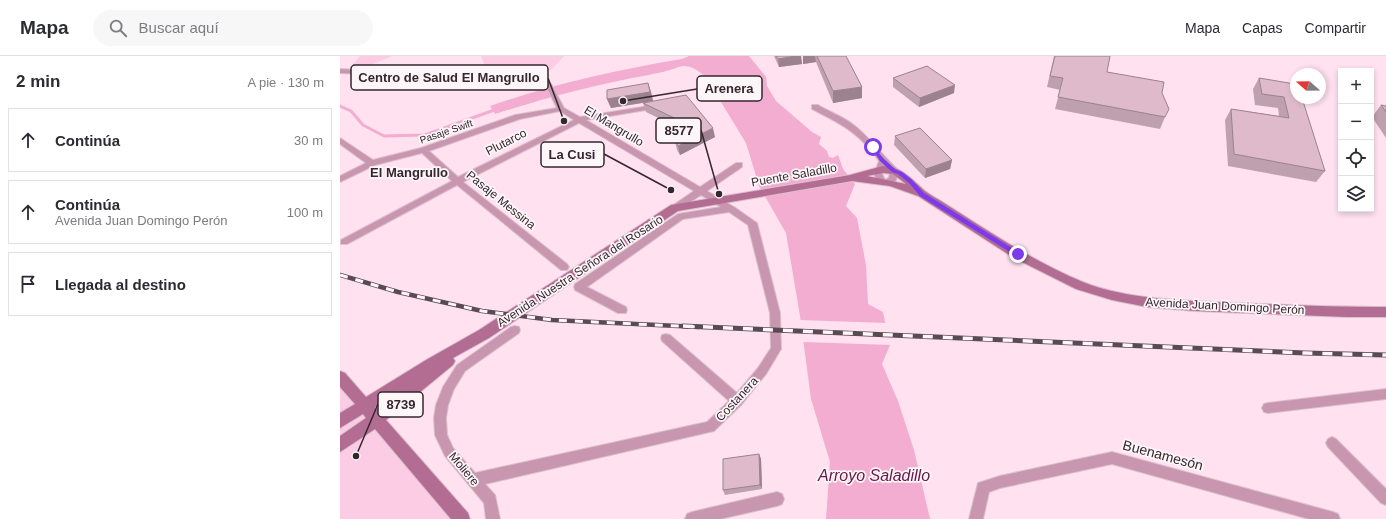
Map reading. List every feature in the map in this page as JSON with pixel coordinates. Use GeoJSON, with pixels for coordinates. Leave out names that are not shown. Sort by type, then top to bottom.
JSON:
{"type":"FeatureCollection","features":[{"type":"Feature","properties":{"kind":"street"},"geometry":{"type":"LineString","coordinates":[[340,71],[482,78],[518,76],[537,78],[549,85],[560,109]]}},
{"type":"Feature","properties":{"kind":"street","name":"Plutarco"},"geometry":{"type":"LineString","coordinates":[[344,242],[503,157],[581,120],[669,104]]}},
{"type":"Feature","properties":{"kind":"street"},"geometry":{"type":"LineString","coordinates":[[815,107],[848,124],[873,147],[881,165],[894,171],[893,179],[884,181],[878,174],[881,165]]}},
{"type":"Feature","properties":{"kind":"street","name":"El Mangrullo"},"geometry":{"type":"LineString","coordinates":[[560,109],[718,201]]}},
{"type":"Feature","properties":{"kind":"street","name":"Pasaje Swift"},"geometry":{"type":"LineString","coordinates":[[340,178],[372,163],[424,150],[518,117],[560,109]]}},
{"type":"Feature","properties":{"kind":"street"},"geometry":{"type":"LineString","coordinates":[[340,140],[372,163]]}},
{"type":"Feature","properties":{"kind":"street","name":"Pasaje Messina"},"geometry":{"type":"LineString","coordinates":[[424,150],[458,182],[564,267]]}},
{"type":"Feature","properties":{"kind":"street","name":"Avenida Nuestra Señora del Rosario"},"geometry":{"type":"LineString","coordinates":[[340,421],[431,364],[484,334],[739,165]]}},
{"type":"Feature","properties":{"kind":"street"},"geometry":{"type":"LineString","coordinates":[[850,178],[873,170],[881,165]]}},
{"type":"Feature","properties":{"kind":"street","name":"Avenida Juan Domingo Perón"},"geometry":{"type":"LineString","coordinates":[[894,171],[900,173],[922,194],[1018,254],[1080,286],[1112,295],[1147,302],[1195,306],[1347,312],[1386,312]]}},
{"type":"Feature","properties":{"kind":"street","name":"Avenida Juan Domingo Perón"},"geometry":{"type":"LineString","coordinates":[[850,178],[884,181],[922,194]]}},
{"type":"Feature","properties":{"kind":"street","name":"Puente Saladillo"},"geometry":{"type":"LineString","coordinates":[[742,197],[850,178]]}},
{"type":"Feature","properties":{"kind":"street","name":"Avenida Nuestra Señora del Rosario"},"geometry":{"type":"LineString","coordinates":[[675,208],[742,197]]}},
{"type":"Feature","properties":{"kind":"street","name":"Costanera"},"geometry":{"type":"LineString","coordinates":[[473,480],[710,427],[737,402],[762,371],[776,349],[775,312],[752,223],[718,201]]}},
{"type":"Feature","properties":{"kind":"street"},"geometry":{"type":"LineString","coordinates":[[622,310],[579,287],[681,216],[731,209]]}},
{"type":"Feature","properties":{"kind":"street","name":"Moliere"},"geometry":{"type":"LineString","coordinates":[[493,519],[490,500],[462,468],[450,452],[441,435],[440,418],[442,405],[449,386],[461,368],[515,330]]}},
{"type":"Feature","properties":{"kind":"street","name":"Avenida Nuestra Señora del Rosario"},"geometry":{"type":"LineString","coordinates":[[340,445],[377,419],[404,396],[484,334]]}},
{"type":"Feature","properties":{"kind":"street"},"geometry":{"type":"LineString","coordinates":[[666,338],[729,393],[737,402]]}},
{"type":"Feature","properties":{"kind":"street"},"geometry":{"type":"LineString","coordinates":[[340,376],[462,519]]}},
{"type":"Feature","properties":{"kind":"street"},"geometry":{"type":"LineString","coordinates":[[1268,408],[1386,394]]}},
{"type":"Feature","properties":{"kind":"street"},"geometry":{"type":"LineString","coordinates":[[1332,443],[1386,498]]}},
{"type":"Feature","properties":{"kind":"street","name":"Buenamesón"},"geometry":{"type":"LineString","coordinates":[[976,519],[983,488],[1000,482],[1112,458],[1333,519]]}},
{"type":"Feature","properties":{"kind":"street"},"geometry":{"type":"LineString","coordinates":[[692,519],[777,500]]}},
{"type":"Feature","properties":{"kind":"shaded area"},"geometry":{"type":"Polygon","coordinates":[[[360,56],[392,56],[377,63],[350,68],[360,56]]]}},
{"type":"Feature","properties":{"kind":"shaded area"},"geometry":{"type":"Polygon","coordinates":[[[481,56],[564,56],[551,70],[487,71],[481,56]]]}},
{"type":"Feature","properties":{"kind":"shaded area"},"geometry":{"type":"Polygon","coordinates":[[[340,377],[462,519],[340,519],[340,377]]]}},
{"type":"Feature","properties":{"kind":"water","name":"Arroyo Saladillo"},"geometry":{"type":"Polygon","coordinates":[[[689,56],[749,56],[766,77],[767,86],[776,101],[812,132],[821,137],[819,144],[827,151],[829,157],[833,158],[838,155],[843,169],[855,184],[846,206],[857,218],[866,265],[868,304],[883,312],[890,345],[882,364],[898,401],[914,450],[930,519],[826,519],[830,462],[811,399],[800,316],[786,233],[759,186],[746,143],[716,92],[710,88],[707,80],[701,73],[688,66],[682,66],[662,72],[571,92],[495,114],[490,106],[561,84],[682,59],[689,56]]]}},
{"type":"Feature","properties":{"kind":"pier"},"geometry":{"type":"Polygon","coordinates":[[[799,320],[888,323],[892,345],[802,342],[799,320]]]}},
{"type":"Feature","properties":{"kind":"building"},"geometry":{"type":"Polygon","coordinates":[[[776,56],[796,56],[778,59],[776,56]]]}},
{"type":"Feature","properties":{"kind":"building"},"geometry":{"type":"Polygon","coordinates":[[[817,56],[846,56],[862,87],[833,91],[817,56]]]}},
{"type":"Feature","properties":{"kind":"building"},"geometry":{"type":"Polygon","coordinates":[[[1055,56],[1110,56],[1107,72],[1164,82],[1162,93],[1169,109],[1165,117],[1058,97],[1063,78],[1050,76],[1055,56]]]}},
{"type":"Feature","properties":{"kind":"building"},"geometry":{"type":"Polygon","coordinates":[[[927,66],[955,85],[920,98],[893,78],[927,66]]]}},
{"type":"Feature","properties":{"kind":"building"},"geometry":{"type":"Polygon","coordinates":[[[1259,78],[1290,83],[1290,104],[1304,104],[1325,171],[1234,154],[1231,109],[1289,118],[1284,97],[1262,94],[1259,78]]]}},
{"type":"Feature","properties":{"kind":"building"},"geometry":{"type":"Polygon","coordinates":[[[648,83],[650,92],[607,99],[607,90],[648,83]]]}},
{"type":"Feature","properties":{"kind":"building"},"geometry":{"type":"Polygon","coordinates":[[[686,95],[713,128],[678,146],[675,141],[693,127],[643,103],[686,95]]]}},
{"type":"Feature","properties":{"kind":"building"},"geometry":{"type":"Polygon","coordinates":[[[1381,105],[1386,106],[1386,112],[1381,105]]]}},
{"type":"Feature","properties":{"kind":"building"},"geometry":{"type":"Polygon","coordinates":[[[920,128],[952,160],[926,169],[895,136],[920,128]]]}},
{"type":"Feature","properties":{"kind":"building"},"geometry":{"type":"Polygon","coordinates":[[[759,454],[760,485],[723,490],[723,459],[759,454]]]}},
{"type":"Feature","properties":{"kind":"waterway"},"geometry":{"type":"LineString","coordinates":[[340,106],[351,111],[363,125],[384,136],[425,135],[497,109]]}},
{"type":"Feature","properties":{"kind":"railway"},"geometry":{"type":"LineString","coordinates":[[340,275],[398,292],[482,311],[552,320],[699,327]]}},
{"type":"Feature","properties":{"kind":"railway"},"geometry":{"type":"LineString","coordinates":[[683,326],[1305,353],[1386,355]]}},
{"type":"Feature","properties":{"kind":"place","name":"Arenera"},"geometry":{"type":"Point","coordinates":[623,101]}},
{"type":"Feature","properties":{"kind":"place","name":"Centro de Salud El Mangrullo"},"geometry":{"type":"Point","coordinates":[564,121]}},
{"type":"Feature","properties":{"kind":"place","name":"La Cusi"},"geometry":{"type":"Point","coordinates":[671,190]}},
{"type":"Feature","properties":{"kind":"place","name":"8577"},"geometry":{"type":"Point","coordinates":[719,194]}},
{"type":"Feature","properties":{"kind":"place","name":"8739"},"geometry":{"type":"Point","coordinates":[356,456]}},
{"type":"Feature","properties":{"kind":"district","name":"El Mangrullo"},"geometry":{"type":"Point","coordinates":[409,172]}},
{"type":"Feature","properties":{"kind":"route"},"geometry":{"type":"LineString","coordinates":[[873,147],[882,160],[894,171],[900,173],[922,194],[1018,254]]}}]}
